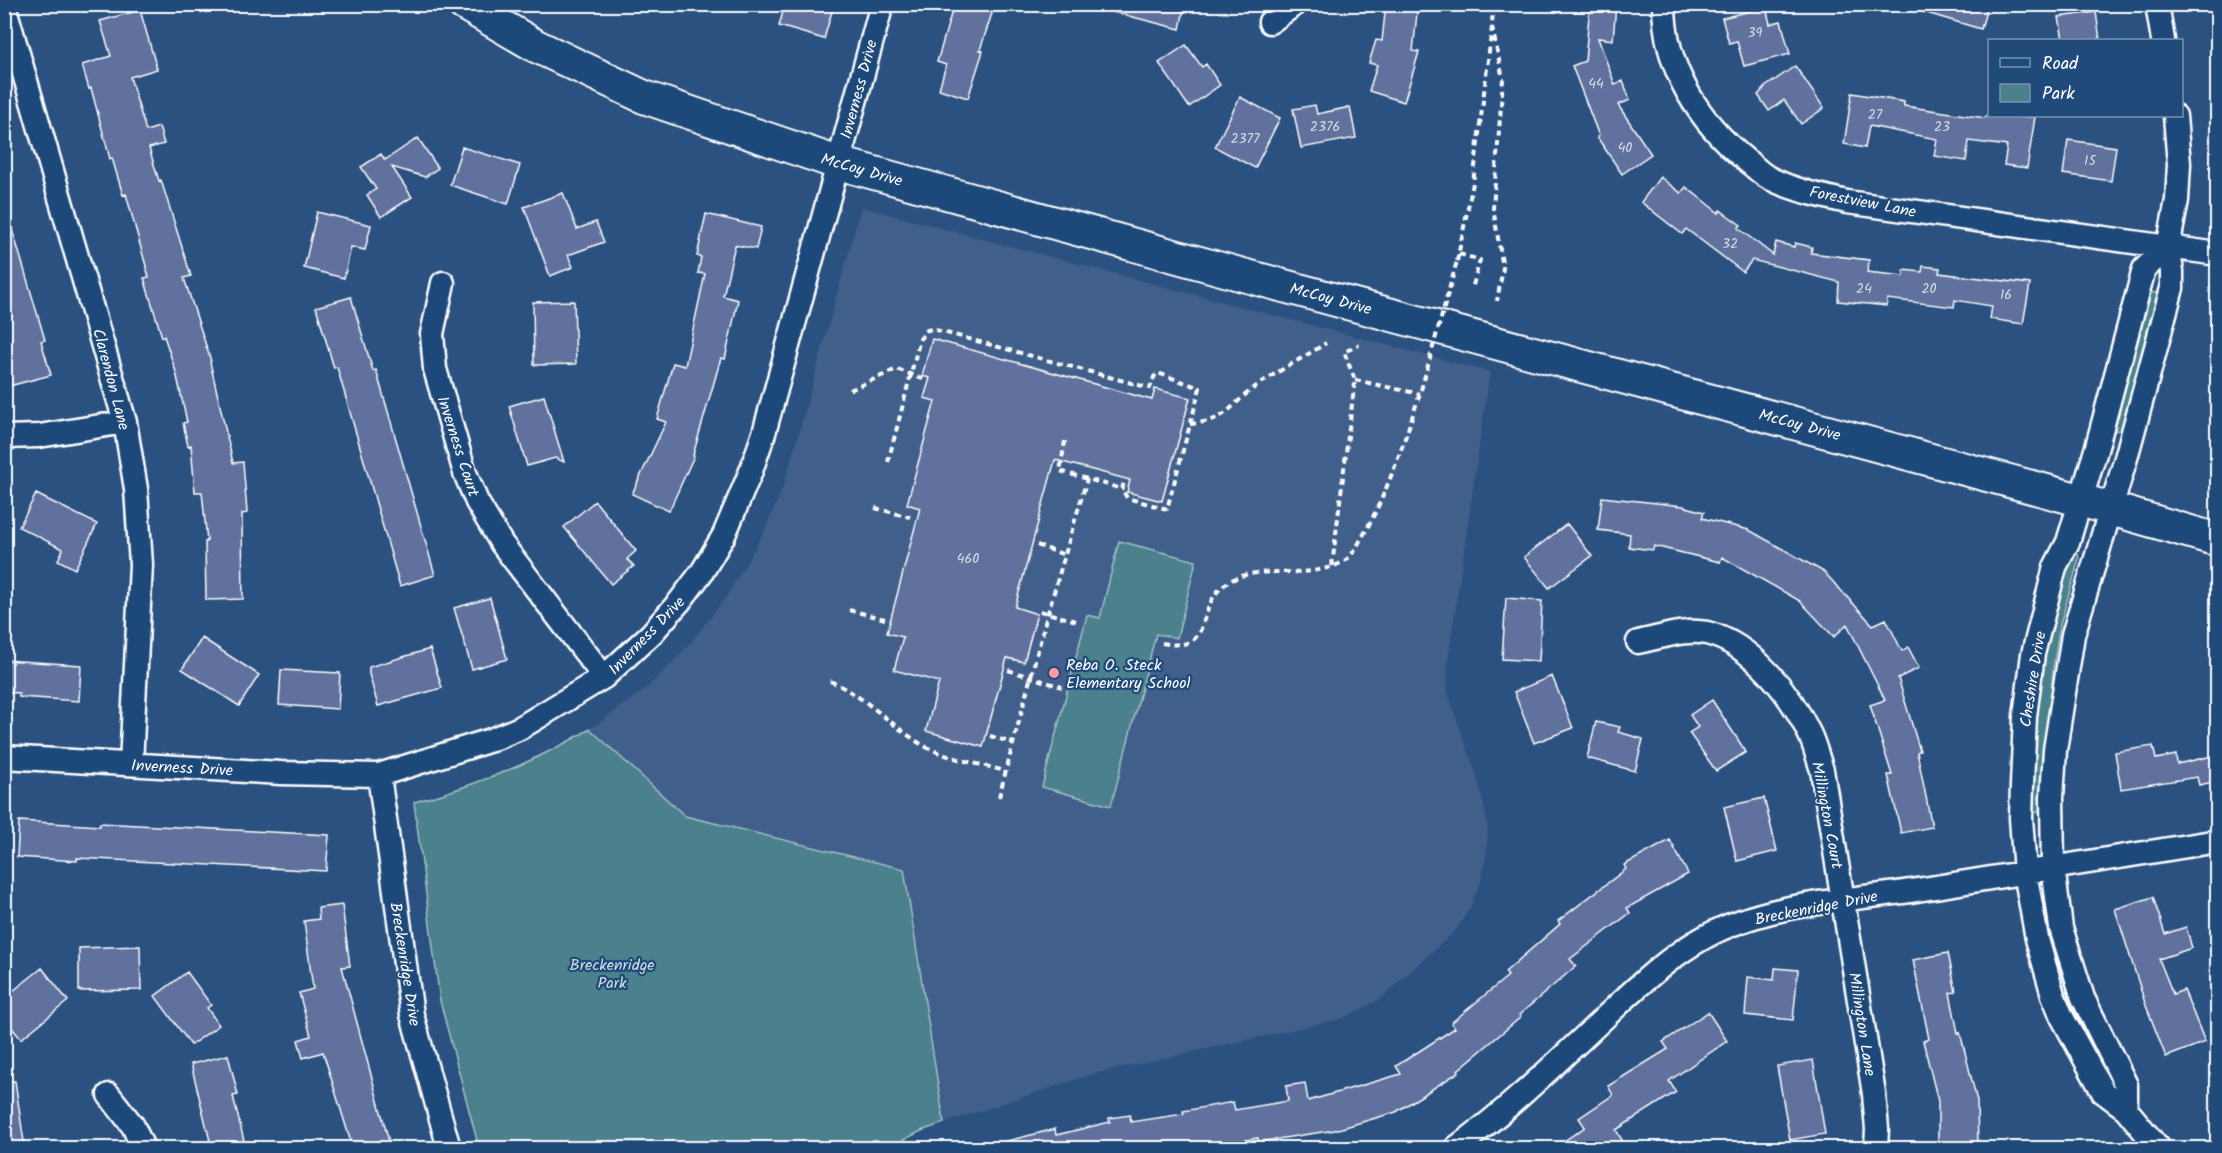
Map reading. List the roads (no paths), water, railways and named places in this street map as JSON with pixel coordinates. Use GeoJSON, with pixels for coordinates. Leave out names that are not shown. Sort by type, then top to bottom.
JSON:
{"type":"FeatureCollection","features":[{"type":"Feature","properties":{"kind":"street","name":"McCoy Drive"},"geometry":{"type":"LineString","coordinates":[[464,4],[536,46],[644,97],[838,164],[2080,500],[2217,540]]}},
{"type":"Feature","properties":{"kind":"street","name":"Inverness Drive"},"geometry":{"type":"LineString","coordinates":[[4,757],[282,773],[379,776],[457,753],[520,728],[604,677],[651,634],[702,572],[724,535],[751,471],[764,433],[882,4]]}},
{"type":"Feature","properties":{"kind":"street"},"geometry":{"type":"LineString","coordinates":[[1270,22],[1295,4]]}},
{"type":"Feature","properties":{"kind":"street","name":"Forestview Lane"},"geometry":{"type":"LineString","coordinates":[[1664,4],[1672,55],[1686,89],[1705,121],[1729,147],[1768,177],[1816,195],[1847,202],[2217,254]]}},
{"type":"Feature","properties":{"kind":"street"},"geometry":{"type":"LineString","coordinates":[[2157,4],[2163,39]]}},
{"type":"Feature","properties":{"kind":"street","name":"Clarendon Lane"},"geometry":{"type":"LineString","coordinates":[[4,5],[125,422],[136,489],[141,565],[131,764]]}},
{"type":"Feature","properties":{"kind":"street","name":"Cheshire Drive"},"geometry":{"type":"LineString","coordinates":[[2126,1109],[2127,1085],[2083,998],[2061,928],[2053,867],[2052,798],[2062,692],[2073,635],[2112,509],[2172,288],[2168,248],[2178,191],[2179,164],[2175,117]]}},
{"type":"Feature","properties":{"kind":"street","name":"Cheshire Drive"},"geometry":{"type":"LineString","coordinates":[[2158,1149],[2126,1109],[2103,1092],[2062,1017],[2045,973],[2025,872],[2022,785],[2025,716],[2033,654],[2055,567],[2068,542],[2144,269],[2168,248]]}},
{"type":"Feature","properties":{"kind":"street","name":"Inverness Court"},"geometry":{"type":"LineString","coordinates":[[443,283],[432,334],[435,369],[465,473],[477,502],[502,544],[604,677]]}},
{"type":"Feature","properties":{"kind":"street"},"geometry":{"type":"LineString","coordinates":[[4,437],[39,436],[125,422]]}},
{"type":"Feature","properties":{"kind":"street","name":"Millington Court"},"geometry":{"type":"LineString","coordinates":[[1638,642],[1681,633],[1706,633],[1733,644],[1767,671],[1792,703],[1811,736],[1822,770],[1843,899]]}},
{"type":"Feature","properties":{"kind":"street","name":"Breckenridge Drive"},"geometry":{"type":"LineString","coordinates":[[379,776],[412,1015],[449,1149]]}},
{"type":"Feature","properties":{"kind":"street","name":"Breckenridge Drive"},"geometry":{"type":"LineString","coordinates":[[1456,1149],[1512,1104],[1641,983],[1676,954],[1732,924],[1761,915],[1843,899],[1917,890],[2217,841]]}},
{"type":"Feature","properties":{"kind":"street","name":"Millington Lane"},"geometry":{"type":"LineString","coordinates":[[1843,899],[1874,1094],[1876,1149]]}},
{"type":"Feature","properties":{"kind":"street"},"geometry":{"type":"LineString","coordinates":[[109,1095],[133,1126],[143,1149]]}},
{"type":"Feature","properties":{"kind":"place","name":"Reba O. Steck Elementary School"},"geometry":{"type":"Point","coordinates":[1054,673]}},
{"type":"Feature","properties":{"kind":"park label","name":"Breckenridge Park"},"geometry":{"type":"Point","coordinates":[612,973]}}]}
